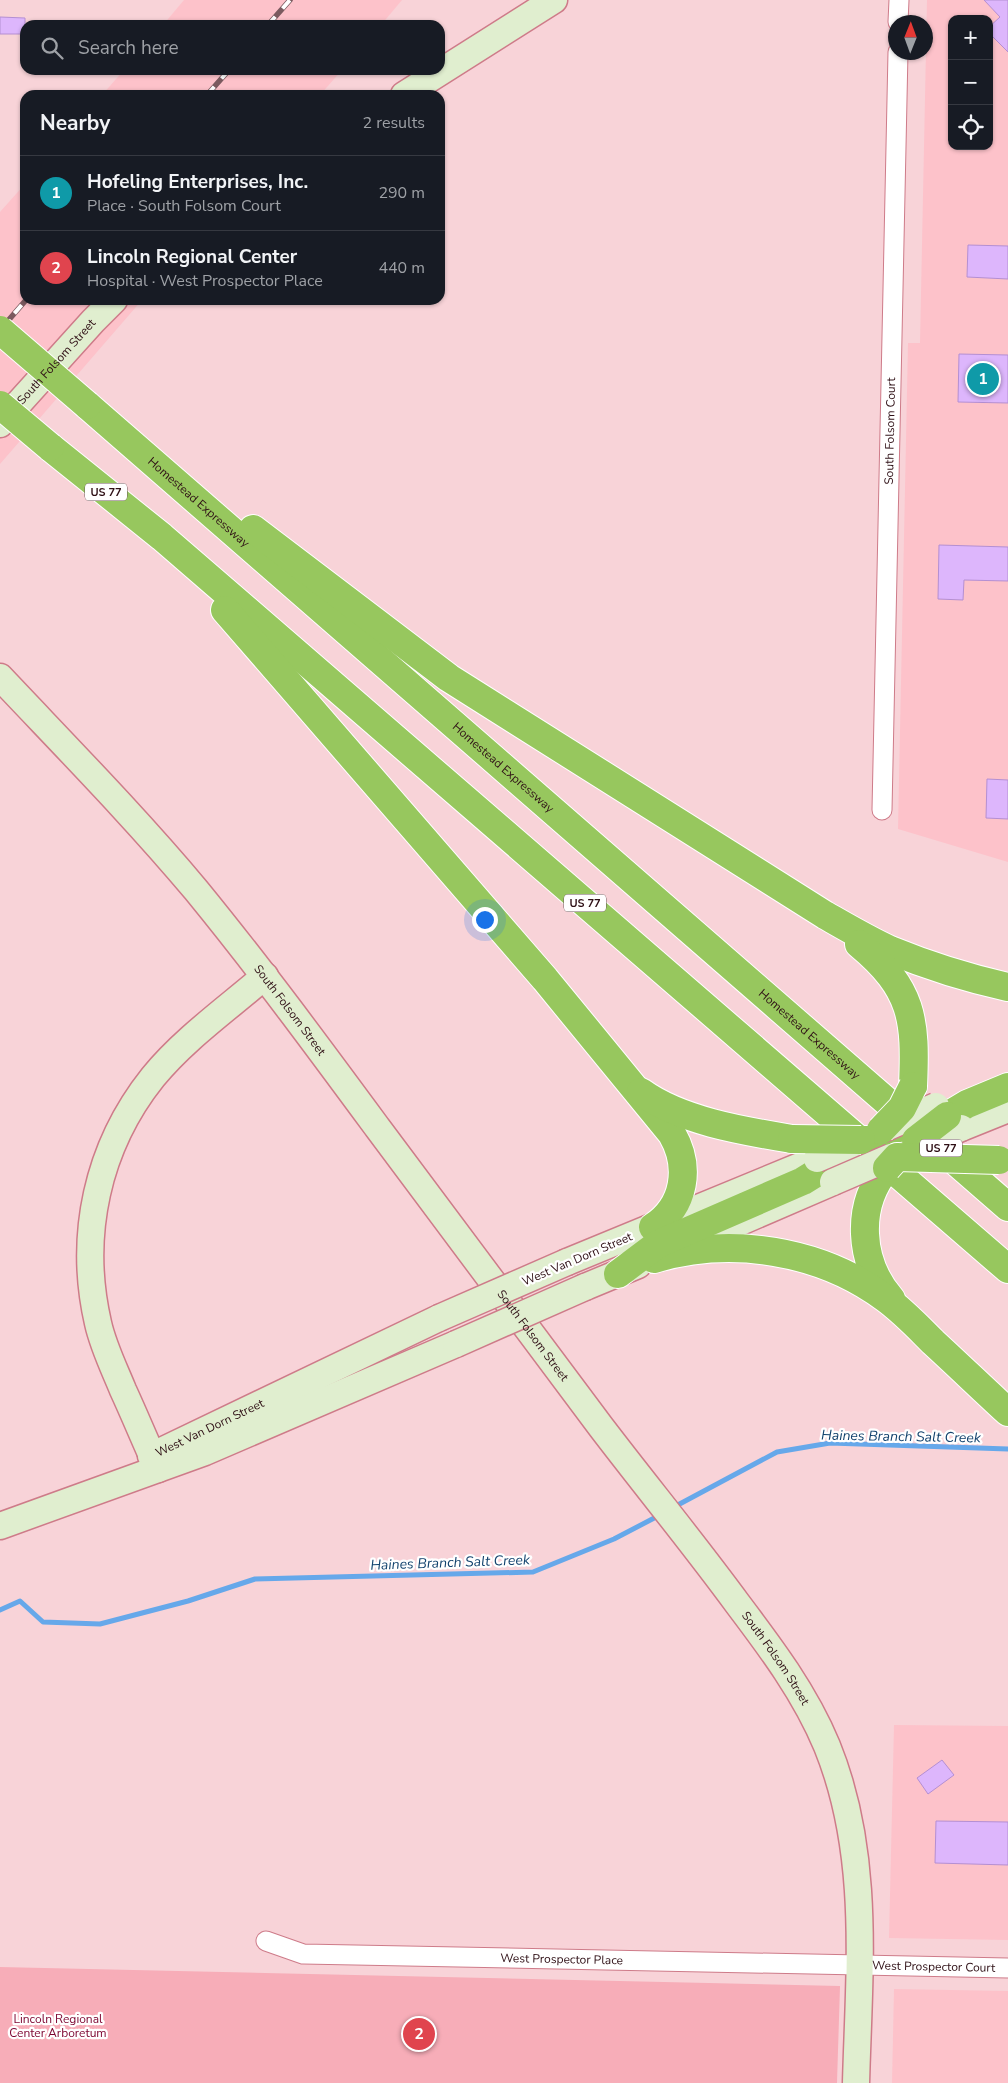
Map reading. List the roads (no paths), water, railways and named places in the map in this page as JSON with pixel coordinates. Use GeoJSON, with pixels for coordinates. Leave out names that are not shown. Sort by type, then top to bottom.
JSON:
{"type":"FeatureCollection","features":[{"type":"Feature","properties":{"kind":"highway","name":"Homestead Expressway"},"geometry":{"type":"LineString","coordinates":[[0,330],[354,640],[1008,1206]]}},
{"type":"Feature","properties":{"kind":"highway","name":"US 77"},"geometry":{"type":"LineString","coordinates":[[0,405],[162,537],[1008,1269]]}},
{"type":"Feature","properties":{"kind":"highway"},"geometry":{"type":"LineString","coordinates":[[87,405],[449,678],[825,915],[888,949],[967,978],[1008,987]]}},
{"type":"Feature","properties":{"kind":"highway"},"geometry":{"type":"LineString","coordinates":[[162,537],[545,979],[672,1134],[681,1153],[683,1179],[679,1198],[671,1211],[653,1227]]}},
{"type":"Feature","properties":{"kind":"highway"},"geometry":{"type":"LineString","coordinates":[[618,1274],[658,1244],[824,1166],[870,1136],[902,1108],[913,1086],[915,1038],[910,1010],[890,973],[880,962],[825,915]]}},
{"type":"Feature","properties":{"kind":"highway"},"geometry":{"type":"LineString","coordinates":[[624,1076],[645,1094],[684,1113],[714,1124],[792,1139],[870,1136],[908,1149],[1003,1161]]}},
{"type":"Feature","properties":{"kind":"highway"},"geometry":{"type":"LineString","coordinates":[[907,1317],[880,1286],[874,1276],[869,1260],[865,1234],[866,1209],[880,1176],[908,1149],[948,1117],[967,1104],[1008,1087]]}},
{"type":"Feature","properties":{"kind":"highway"},"geometry":{"type":"LineString","coordinates":[[824,1166],[908,1149]]}},
{"type":"Feature","properties":{"kind":"highway"},"geometry":{"type":"LineString","coordinates":[[654,1259],[697,1249],[740,1248],[778,1252],[834,1270],[883,1296],[1008,1412]]}},
{"type":"Feature","properties":{"kind":"main road"},"geometry":{"type":"LineString","coordinates":[[445,69],[554,0]]}},
{"type":"Feature","properties":{"kind":"main road"},"geometry":{"type":"LineString","coordinates":[[412,90],[436,75]]}},
{"type":"Feature","properties":{"kind":"main road","name":"South Folsom Street"},"geometry":{"type":"LineString","coordinates":[[0,424],[93,320],[109,305]]}},
{"type":"Feature","properties":{"kind":"main road","name":"South Folsom Street"},"geometry":{"type":"LineString","coordinates":[[0,677],[119,803],[194,888],[265,976],[628,1463],[700,1554],[784,1666],[809,1708],[827,1746],[841,1787],[853,1837],[860,1911],[856,2083]]}},
{"type":"Feature","properties":{"kind":"main road"},"geometry":{"type":"LineString","coordinates":[[155,1462],[108,1355],[98,1324],[91,1287],[90,1255],[96,1196],[116,1135],[135,1102],[154,1076],[176,1052],[265,976]]}},
{"type":"Feature","properties":{"kind":"main road"},"geometry":{"type":"LineString","coordinates":[[948,1117],[1008,1076]]}},
{"type":"Feature","properties":{"kind":"main road"},"geometry":{"type":"LineString","coordinates":[[870,1136],[948,1117],[1008,1109]]}},
{"type":"Feature","properties":{"kind":"main road","name":"West Van Dorn Street"},"geometry":{"type":"LineString","coordinates":[[155,1462],[205,1452],[585,1287],[654,1259],[824,1166]]}},
{"type":"Feature","properties":{"kind":"main road","name":"West Van Dorn Street"},"geometry":{"type":"LineString","coordinates":[[8,1522],[32,1509],[155,1462],[439,1318],[567,1262],[653,1227],[824,1166]]}},
{"type":"Feature","properties":{"kind":"street"},"geometry":{"type":"LineString","coordinates":[[898,15],[899,0]]}},
{"type":"Feature","properties":{"kind":"street","name":"South Folsom Court"},"geometry":{"type":"LineString","coordinates":[[882,810],[898,60]]}},
{"type":"Feature","properties":{"kind":"street","name":"West Prospector Place"},"geometry":{"type":"LineString","coordinates":[[266,1941],[303,1954],[859,1965]]}},
{"type":"Feature","properties":{"kind":"street","name":"West Prospector Court"},"geometry":{"type":"LineString","coordinates":[[859,1965],[1008,1968]]}},
{"type":"Feature","properties":{"kind":"waterway","name":"Haines Branch Salt Creek"},"geometry":{"type":"LineString","coordinates":[[674,1507],[777,1452],[830,1443],[1008,1449]]}},
{"type":"Feature","properties":{"kind":"waterway","name":"Haines Branch Salt Creek"},"geometry":{"type":"LineString","coordinates":[[0,1610],[20,1601],[43,1622],[100,1624],[188,1601],[255,1579],[533,1572],[614,1539],[660,1515]]}},
{"type":"Feature","properties":{"kind":"railway"},"geometry":{"type":"LineString","coordinates":[[272,20],[290,0]]}},
{"type":"Feature","properties":{"kind":"railway"},"geometry":{"type":"LineString","coordinates":[[211,90],[225,75]]}},
{"type":"Feature","properties":{"kind":"railway"},"geometry":{"type":"LineString","coordinates":[[0,330],[22,305]]}},
{"type":"Feature","properties":{"kind":"place","name":"Hofeling Enterprises, Inc."},"geometry":{"type":"Point","coordinates":[983,379]}},
{"type":"Feature","properties":{"kind":"place","name":"Lincoln Regional Center"},"geometry":{"type":"Point","coordinates":[419,2034]}},
{"type":"Feature","properties":{"kind":"park label","name":"Lincoln Regional Center Arboretum"},"geometry":{"type":"Point","coordinates":[58,2026]}}]}
